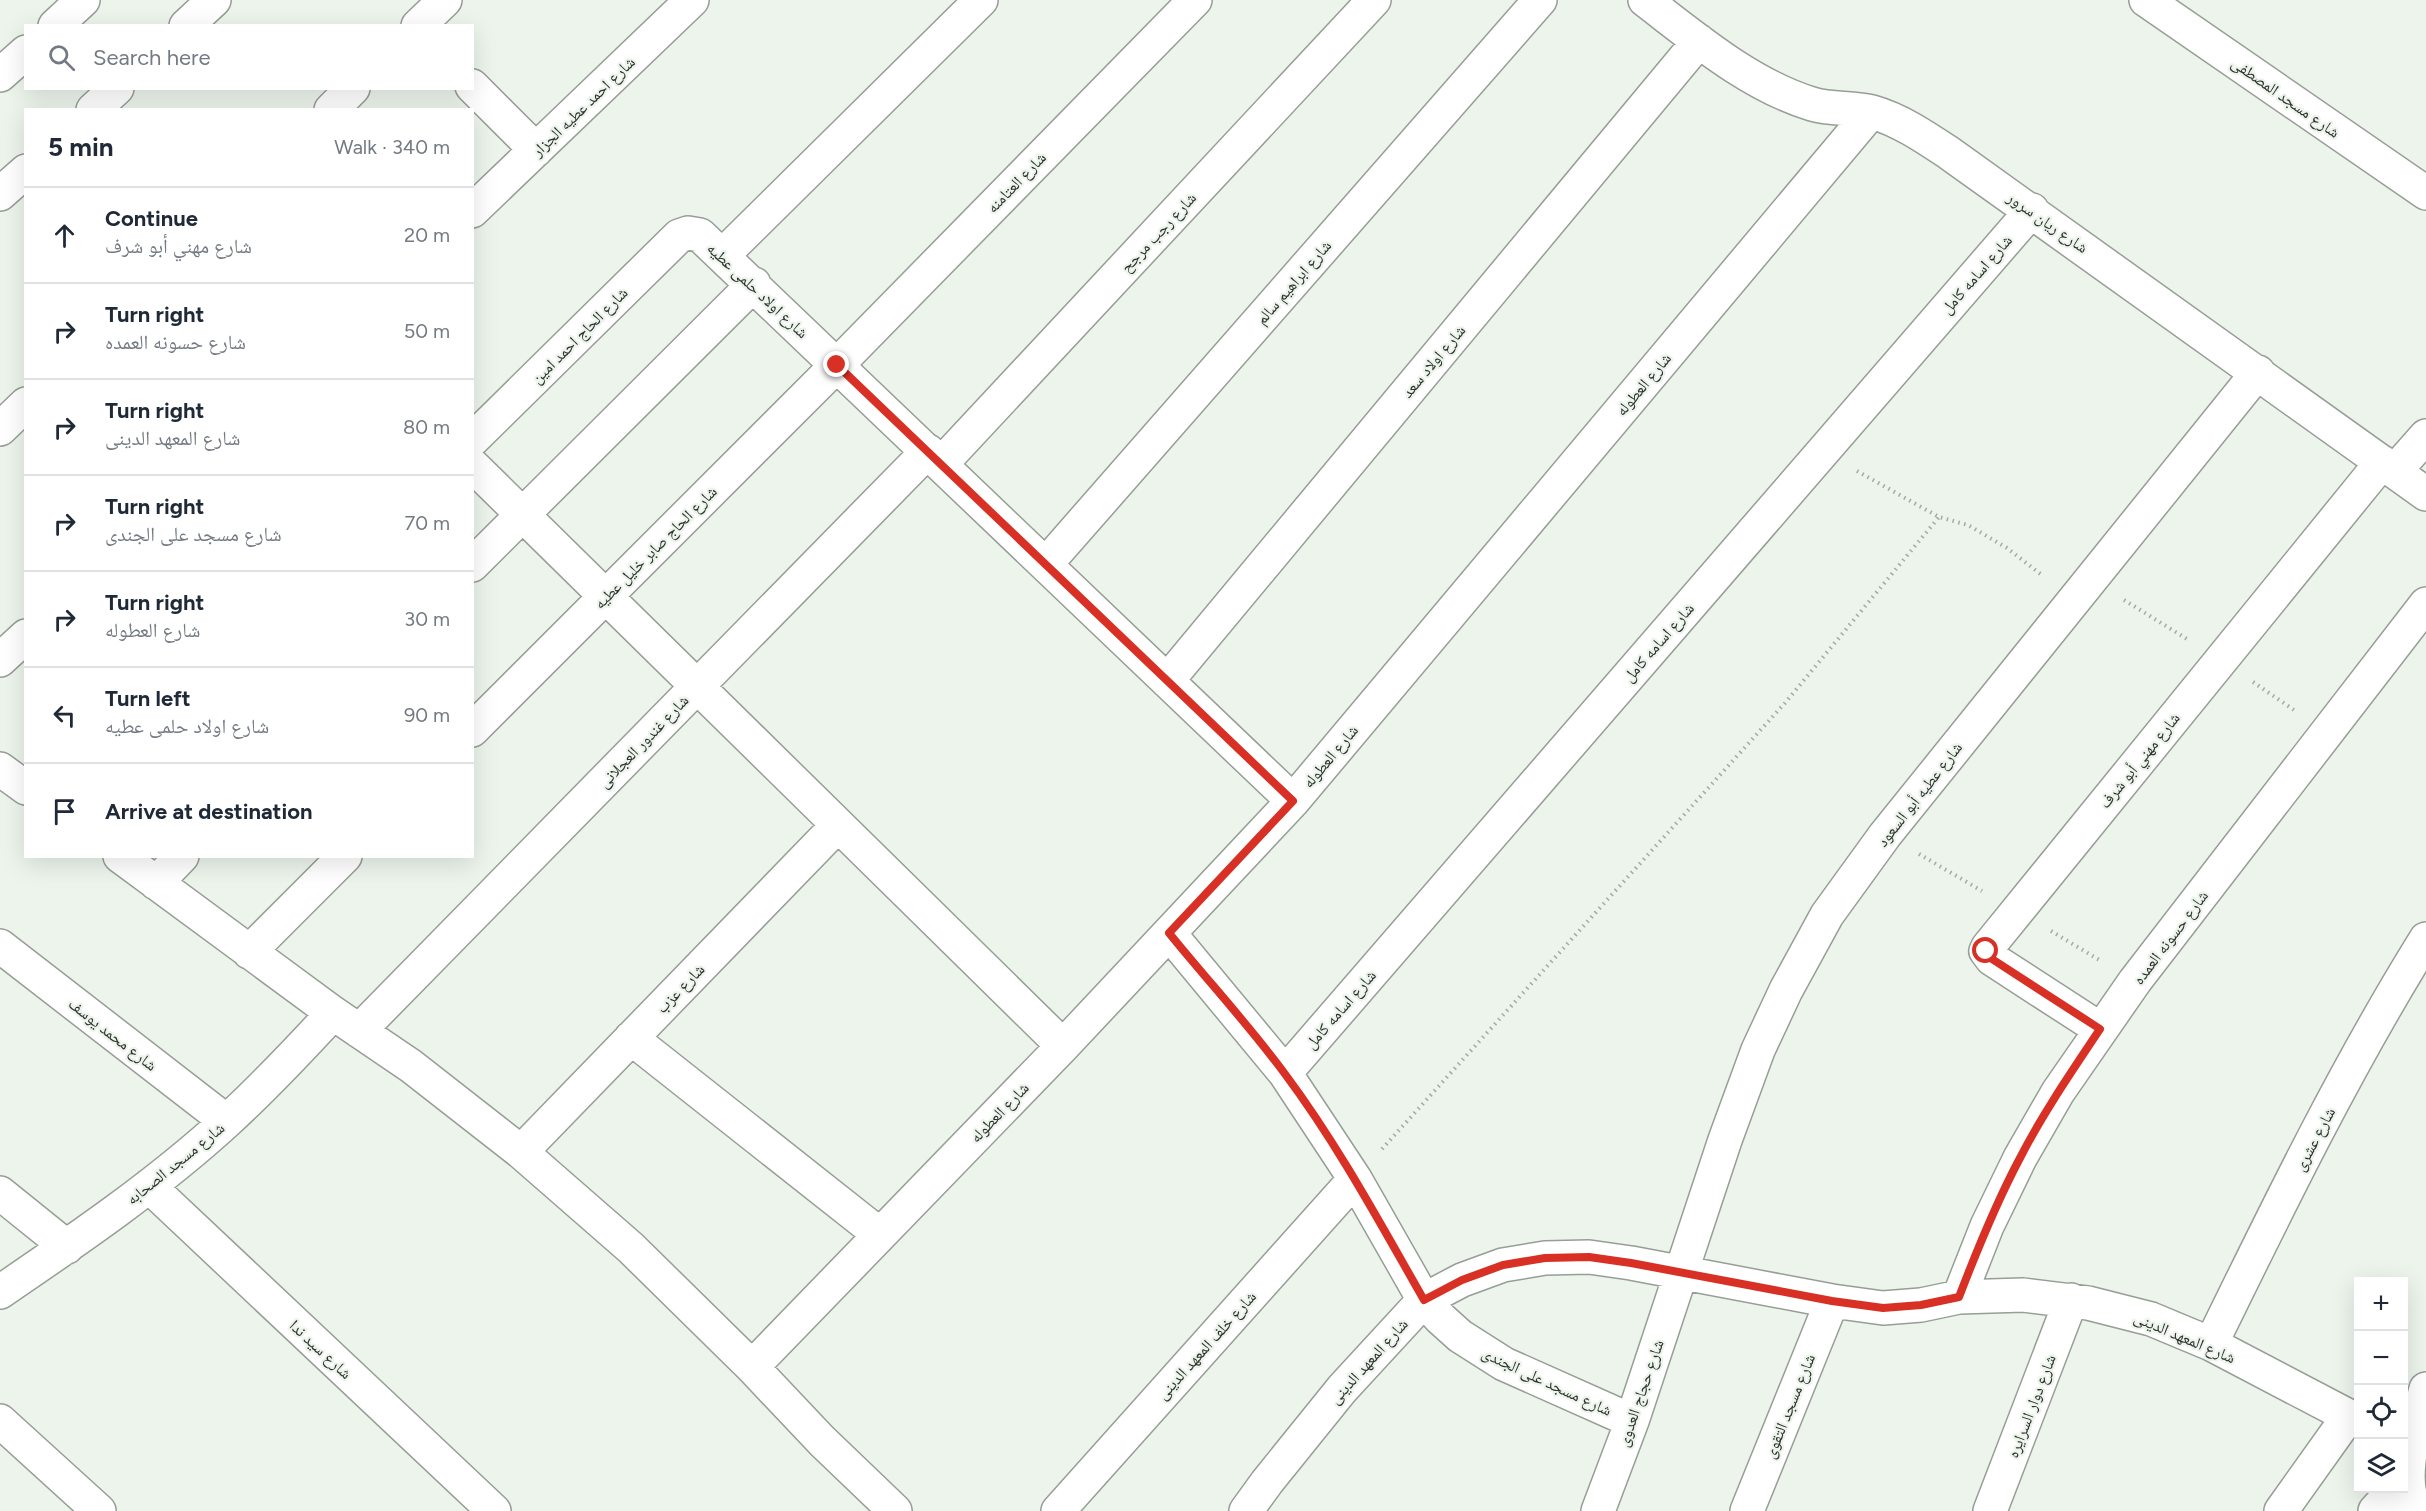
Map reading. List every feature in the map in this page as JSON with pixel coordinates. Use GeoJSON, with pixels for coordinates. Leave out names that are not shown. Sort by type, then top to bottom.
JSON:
{"type":"FeatureCollection","features":[{"type":"Feature","properties":{"kind":"street"},"geometry":{"type":"LineString","coordinates":[[57,24],[83,0]]}},
{"type":"Feature","properties":{"kind":"street"},"geometry":{"type":"LineString","coordinates":[[188,24],[214,0]]}},
{"type":"Feature","properties":{"kind":"street"},"geometry":{"type":"LineString","coordinates":[[420,24],[445,0]]}},
{"type":"Feature","properties":{"kind":"street","name":"شارع احمد عطيه الجزار"},"geometry":{"type":"LineString","coordinates":[[474,209],[692,0]]}},
{"type":"Feature","properties":{"kind":"street"},"geometry":{"type":"LineString","coordinates":[[723,255],[981,0]]}},
{"type":"Feature","properties":{"kind":"street","name":"شارع العتامنه"},"geometry":{"type":"LineString","coordinates":[[837,365],[1195,0]]}},
{"type":"Feature","properties":{"kind":"street","name":"شارع رجب مرجح"},"geometry":{"type":"LineString","coordinates":[[934,457],[1374,0]]}},
{"type":"Feature","properties":{"kind":"street","name":"شارع ابراهيم سالم"},"geometry":{"type":"LineString","coordinates":[[1046,564],[1540,0]]}},
{"type":"Feature","properties":{"kind":"street","name":"شارع ريان سرور"},"geometry":{"type":"LineString","coordinates":[[1645,0],[1699,41],[1770,87],[1814,105],[1871,112],[1912,129],[2032,210],[2426,494]]}},
{"type":"Feature","properties":{"kind":"street","name":"شارع مسجد المصطفى"},"geometry":{"type":"LineString","coordinates":[[2146,0],[2426,194]]}},
{"type":"Feature","properties":{"kind":"street","name":"شارع اولاد سعد"},"geometry":{"type":"LineString","coordinates":[[1167,681],[1699,41]]}},
{"type":"Feature","properties":{"kind":"street"},"geometry":{"type":"LineString","coordinates":[[0,75],[24,54]]}},
{"type":"Feature","properties":{"kind":"street"},"geometry":{"type":"LineString","coordinates":[[474,88],[536,150]]}},
{"type":"Feature","properties":{"kind":"street"},"geometry":{"type":"LineString","coordinates":[[95,108],[115,90]]}},
{"type":"Feature","properties":{"kind":"street"},"geometry":{"type":"LineString","coordinates":[[333,108],[351,90]]}},
{"type":"Feature","properties":{"kind":"street","name":"شارع العطوله"},"geometry":{"type":"LineString","coordinates":[[752,1367],[1063,1046],[1293,801],[1871,112]]}},
{"type":"Feature","properties":{"kind":"street"},"geometry":{"type":"LineString","coordinates":[[0,194],[24,173]]}},
{"type":"Feature","properties":{"kind":"street","name":"شارع اسامه كامل"},"geometry":{"type":"LineString","coordinates":[[1285,1074],[2032,210]]}},
{"type":"Feature","properties":{"kind":"street","name":"شارع اولاد حلمى عطيه"},"geometry":{"type":"LineString","coordinates":[[688,233],[700,235],[754,284],[1293,801]]}},
{"type":"Feature","properties":{"kind":"street","name":"شارع الحاج احمد امين"},"geometry":{"type":"LineString","coordinates":[[474,438],[679,236],[688,233]]}},
{"type":"Feature","properties":{"kind":"street"},"geometry":{"type":"LineString","coordinates":[[474,563],[754,284]]}},
{"type":"Feature","properties":{"kind":"street","name":"شارع الحاج صابر خليل عطيه"},"geometry":{"type":"LineString","coordinates":[[474,727],[837,365]]}},
{"type":"Feature","properties":{"kind":"street","name":"شارع عطيه أبو السعود"},"geometry":{"type":"LineString","coordinates":[[1681,1274],[1758,1050],[1786,990],[1827,915],[1885,835],[2258,372]]}},
{"type":"Feature","properties":{"kind":"street"},"geometry":{"type":"LineString","coordinates":[[0,429],[24,406]]}},
{"type":"Feature","properties":{"kind":"street"},"geometry":{"type":"LineString","coordinates":[[2389,467],[2426,436]]}},
{"type":"Feature","properties":{"kind":"street","name":"شارع غندور العجلانى"},"geometry":{"type":"LineString","coordinates":[[346,1022],[934,457]]}},
{"type":"Feature","properties":{"kind":"street"},"geometry":{"type":"LineString","coordinates":[[474,467],[1063,1046]]}},
{"type":"Feature","properties":{"kind":"street","name":"شارع مهني أبو شرف"},"geometry":{"type":"LineString","coordinates":[[2100,1029],[1992,959],[1986,951],[1988,947],[2389,467]]}},
{"type":"Feature","properties":{"kind":"street","name":"شارع حسونه العمده"},"geometry":{"type":"LineString","coordinates":[[1959,1297],[1987,1226],[2020,1158],[2058,1092],[2100,1029],[2426,604]]}},
{"type":"Feature","properties":{"kind":"street"},"geometry":{"type":"LineString","coordinates":[[0,660],[24,638]]}},
{"type":"Feature","properties":{"kind":"street"},"geometry":{"type":"LineString","coordinates":[[0,769],[24,787]]}},
{"type":"Feature","properties":{"kind":"street","name":"شارع عزب"},"geometry":{"type":"LineString","coordinates":[[521,1152],[838,825]]}},
{"type":"Feature","properties":{"kind":"street"},"geometry":{"type":"LineString","coordinates":[[123,858],[461,1104],[521,1152],[631,1248],[752,1367],[822,1441],[895,1511]]}},
{"type":"Feature","properties":{"kind":"street"},"geometry":{"type":"LineString","coordinates":[[156,883],[180,858]]}},
{"type":"Feature","properties":{"kind":"street"},"geometry":{"type":"LineString","coordinates":[[249,952],[343,858]]}},
{"type":"Feature","properties":{"kind":"street","name":"شارع مسجد على الجندى"},"geometry":{"type":"LineString","coordinates":[[1169,933],[1285,1074],[1355,1179],[1424,1300],[1460,1336],[1488,1355],[1632,1421]]}},
{"type":"Feature","properties":{"kind":"street","name":"شارع عشرى"},"geometry":{"type":"LineString","coordinates":[[2211,1344],[2302,1160],[2401,979],[2426,939]]}},
{"type":"Feature","properties":{"kind":"street","name":"شارع محمد يوسف"},"geometry":{"type":"LineString","coordinates":[[0,946],[226,1121]]}},
{"type":"Feature","properties":{"kind":"street","name":"شارع مسجد الصحابه"},"geometry":{"type":"LineString","coordinates":[[0,1292],[67,1247],[149,1186],[226,1121],[285,1065],[346,1022]]}},
{"type":"Feature","properties":{"kind":"street"},"geometry":{"type":"LineString","coordinates":[[631,1038],[879,1234]]}},
{"type":"Feature","properties":{"kind":"street","name":"شارع خلف المعهد الدينى"},"geometry":{"type":"LineString","coordinates":[[1058,1511],[1355,1179]]}},
{"type":"Feature","properties":{"kind":"street","name":"شارع سيد ندا"},"geometry":{"type":"LineString","coordinates":[[149,1186],[494,1511]]}},
{"type":"Feature","properties":{"kind":"street"},"geometry":{"type":"LineString","coordinates":[[0,1193],[67,1247]]}},
{"type":"Feature","properties":{"kind":"street","name":"شارع المعهد الدينى"},"geometry":{"type":"LineString","coordinates":[[1246,1511],[1342,1389],[1424,1300],[1462,1280],[1503,1265],[1545,1258],[1589,1257],[1631,1263],[1832,1301],[1883,1308],[1921,1305],[1959,1297],[2023,1295],[2071,1300],[2151,1319],[2211,1344],[2353,1419]]}},
{"type":"Feature","properties":{"kind":"street","name":"شارع حجاج العدوى"},"geometry":{"type":"LineString","coordinates":[[1598,1511],[1632,1421],[1681,1274]]}},
{"type":"Feature","properties":{"kind":"street","name":"شارع دوار السرايره"},"geometry":{"type":"LineString","coordinates":[[1990,1511],[2071,1300]]}},
{"type":"Feature","properties":{"kind":"street","name":"شارع مسجد التقوى"},"geometry":{"type":"LineString","coordinates":[[1747,1511],[1832,1301]]}},
{"type":"Feature","properties":{"kind":"street"},"geometry":{"type":"LineString","coordinates":[[2408,1441],[2426,1389]]}},
{"type":"Feature","properties":{"kind":"street"},"geometry":{"type":"LineString","coordinates":[[2281,1511],[2353,1419]]}},
{"type":"Feature","properties":{"kind":"street"},"geometry":{"type":"LineString","coordinates":[[0,1421],[99,1511]]}},
{"type":"Feature","properties":{"kind":"street"},"geometry":{"type":"LineString","coordinates":[[2375,1511],[2392,1493]]}},
{"type":"Feature","properties":{"kind":"street"},"geometry":{"type":"LineString","coordinates":[[2407,1493],[2416,1511]]}},
{"type":"Feature","properties":{"kind":"path"},"geometry":{"type":"LineString","coordinates":[[1823,451],[1939,517],[1968,525],[1988,536],[2074,600]]}},
{"type":"Feature","properties":{"kind":"path"},"geometry":{"type":"LineString","coordinates":[[1355,1179],[1618,884],[1778,711],[1939,517]]}},
{"type":"Feature","properties":{"kind":"route"},"geometry":{"type":"LineString","coordinates":[[837,365],[1293,801],[1169,933],[1285,1074],[1321,1125],[1355,1179],[1424,1300],[1462,1280],[1503,1265],[1545,1258],[1589,1257],[1832,1301],[1883,1308],[1921,1305],[1959,1297],[1987,1226],[2020,1158],[2058,1092],[2100,1029],[1992,959],[1986,951]]}}]}
